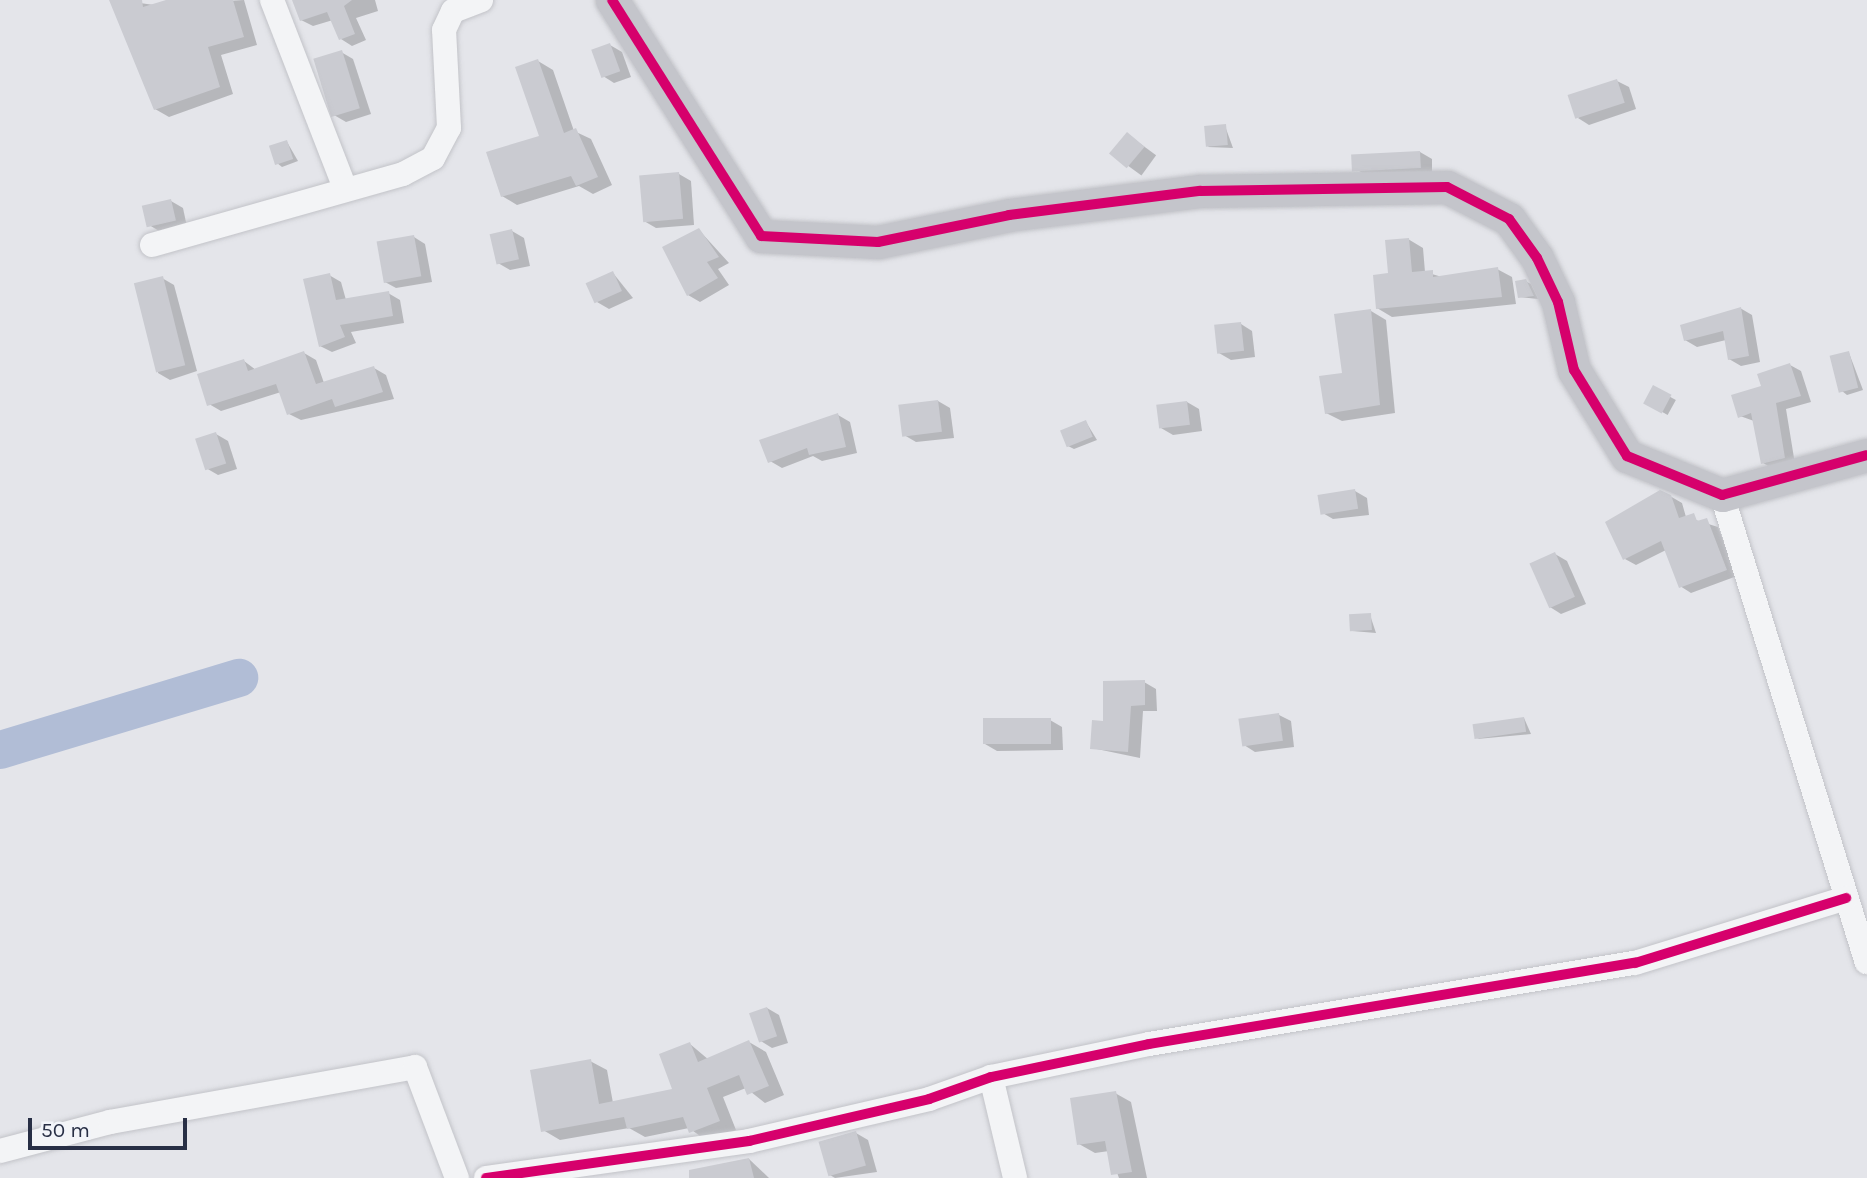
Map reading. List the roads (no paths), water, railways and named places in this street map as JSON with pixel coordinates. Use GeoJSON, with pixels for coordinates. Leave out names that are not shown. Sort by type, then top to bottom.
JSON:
{"type":"FeatureCollection","features":[{"type":"Feature","properties":{"kind":"street"},"geometry":{"type":"LineString","coordinates":[[271,0],[344,186]]}},
{"type":"Feature","properties":{"kind":"street"},"geometry":{"type":"LineString","coordinates":[[152,245],[344,186],[403,174],[433,158],[449,128],[444,30],[453,11],[481,0]]}},
{"type":"Feature","properties":{"kind":"street"},"geometry":{"type":"LineString","coordinates":[[612,0],[761,236],[878,243],[1009,215],[1200,191],[1447,187],[1509,219],[1536,258],[1558,302],[1574,370],[1627,456],[1722,495],[1867,455]]}},
{"type":"Feature","properties":{"kind":"street"},"geometry":{"type":"LineString","coordinates":[[1722,495],[1867,962]]}},
{"type":"Feature","properties":{"kind":"street"},"geometry":{"type":"LineString","coordinates":[[486,1178],[749,1141],[929,1099],[991,1077],[1635,963],[1846,898]]}},
{"type":"Feature","properties":{"kind":"street"},"geometry":{"type":"LineString","coordinates":[[0,1151],[110,1122],[415,1068],[457,1178]]}},
{"type":"Feature","properties":{"kind":"street"},"geometry":{"type":"LineString","coordinates":[[991,1077],[1015,1178]]}},
{"type":"Feature","properties":{"kind":"waterway"},"geometry":{"type":"LineString","coordinates":[[0,750],[239,678]]}}]}
